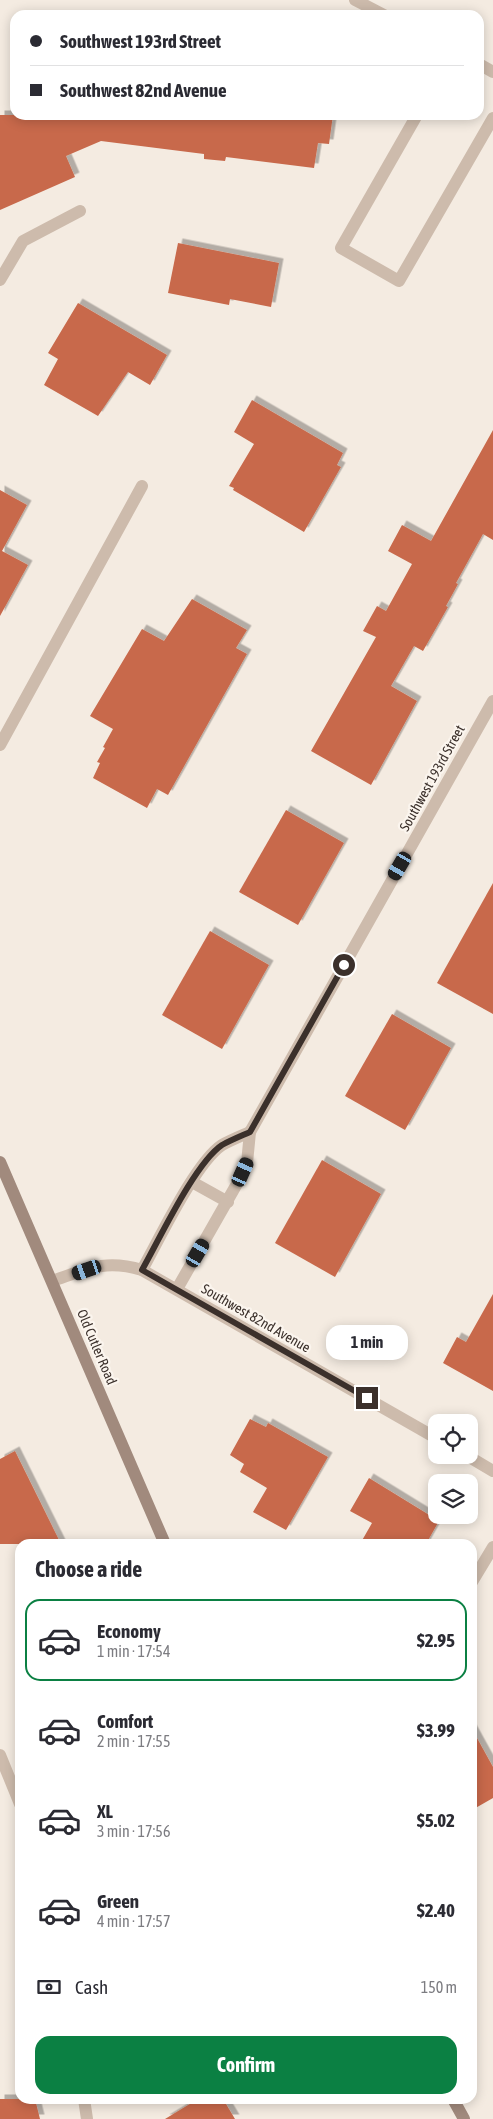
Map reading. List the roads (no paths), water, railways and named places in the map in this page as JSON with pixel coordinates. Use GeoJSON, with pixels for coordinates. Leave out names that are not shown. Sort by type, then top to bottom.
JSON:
{"type":"FeatureCollection","features":[{"type":"Feature","properties":{"kind":"main road","name":"Old Cutler Road"},"geometry":{"type":"LineString","coordinates":[[0,1162],[163,1539]]}},
{"type":"Feature","properties":{"kind":"main road"},"geometry":{"type":"LineString","coordinates":[[456,2104],[464,2119]]}},
{"type":"Feature","properties":{"kind":"street"},"geometry":{"type":"LineString","coordinates":[[356,0],[375,10]]}},
{"type":"Feature","properties":{"kind":"street"},"geometry":{"type":"LineString","coordinates":[[414,120],[340,248],[399,281],[493,118]]}},
{"type":"Feature","properties":{"kind":"street"},"geometry":{"type":"LineString","coordinates":[[0,280],[23,241],[80,212]]}},
{"type":"Feature","properties":{"kind":"street"},"geometry":{"type":"LineString","coordinates":[[0,745],[142,486]]}},
{"type":"Feature","properties":{"kind":"street","name":"Southwest 193rd Street"},"geometry":{"type":"LineString","coordinates":[[177,1290],[228,1202],[247,1162],[250,1132],[493,701]]}},
{"type":"Feature","properties":{"kind":"street"},"geometry":{"type":"LineString","coordinates":[[142,1270],[192,1182],[208,1158],[222,1146],[250,1132]]}},
{"type":"Feature","properties":{"kind":"street"},"geometry":{"type":"LineString","coordinates":[[192,1182],[228,1202]]}},
{"type":"Feature","properties":{"kind":"street","name":"Southwest 82nd Avenue"},"geometry":{"type":"LineString","coordinates":[[52,1281],[99,1266],[112,1264],[142,1270],[428,1433]]}},
{"type":"Feature","properties":{"kind":"street"},"geometry":{"type":"LineString","coordinates":[[478,1462],[493,1470]]}},
{"type":"Feature","properties":{"kind":"street"},"geometry":{"type":"LineString","coordinates":[[477,1574],[493,1547]]}},
{"type":"Feature","properties":{"kind":"street"},"geometry":{"type":"LineString","coordinates":[[0,1755],[15,1792]]}},
{"type":"Feature","properties":{"kind":"street"},"geometry":{"type":"LineString","coordinates":[[85,2104],[87,2119]]}}]}
